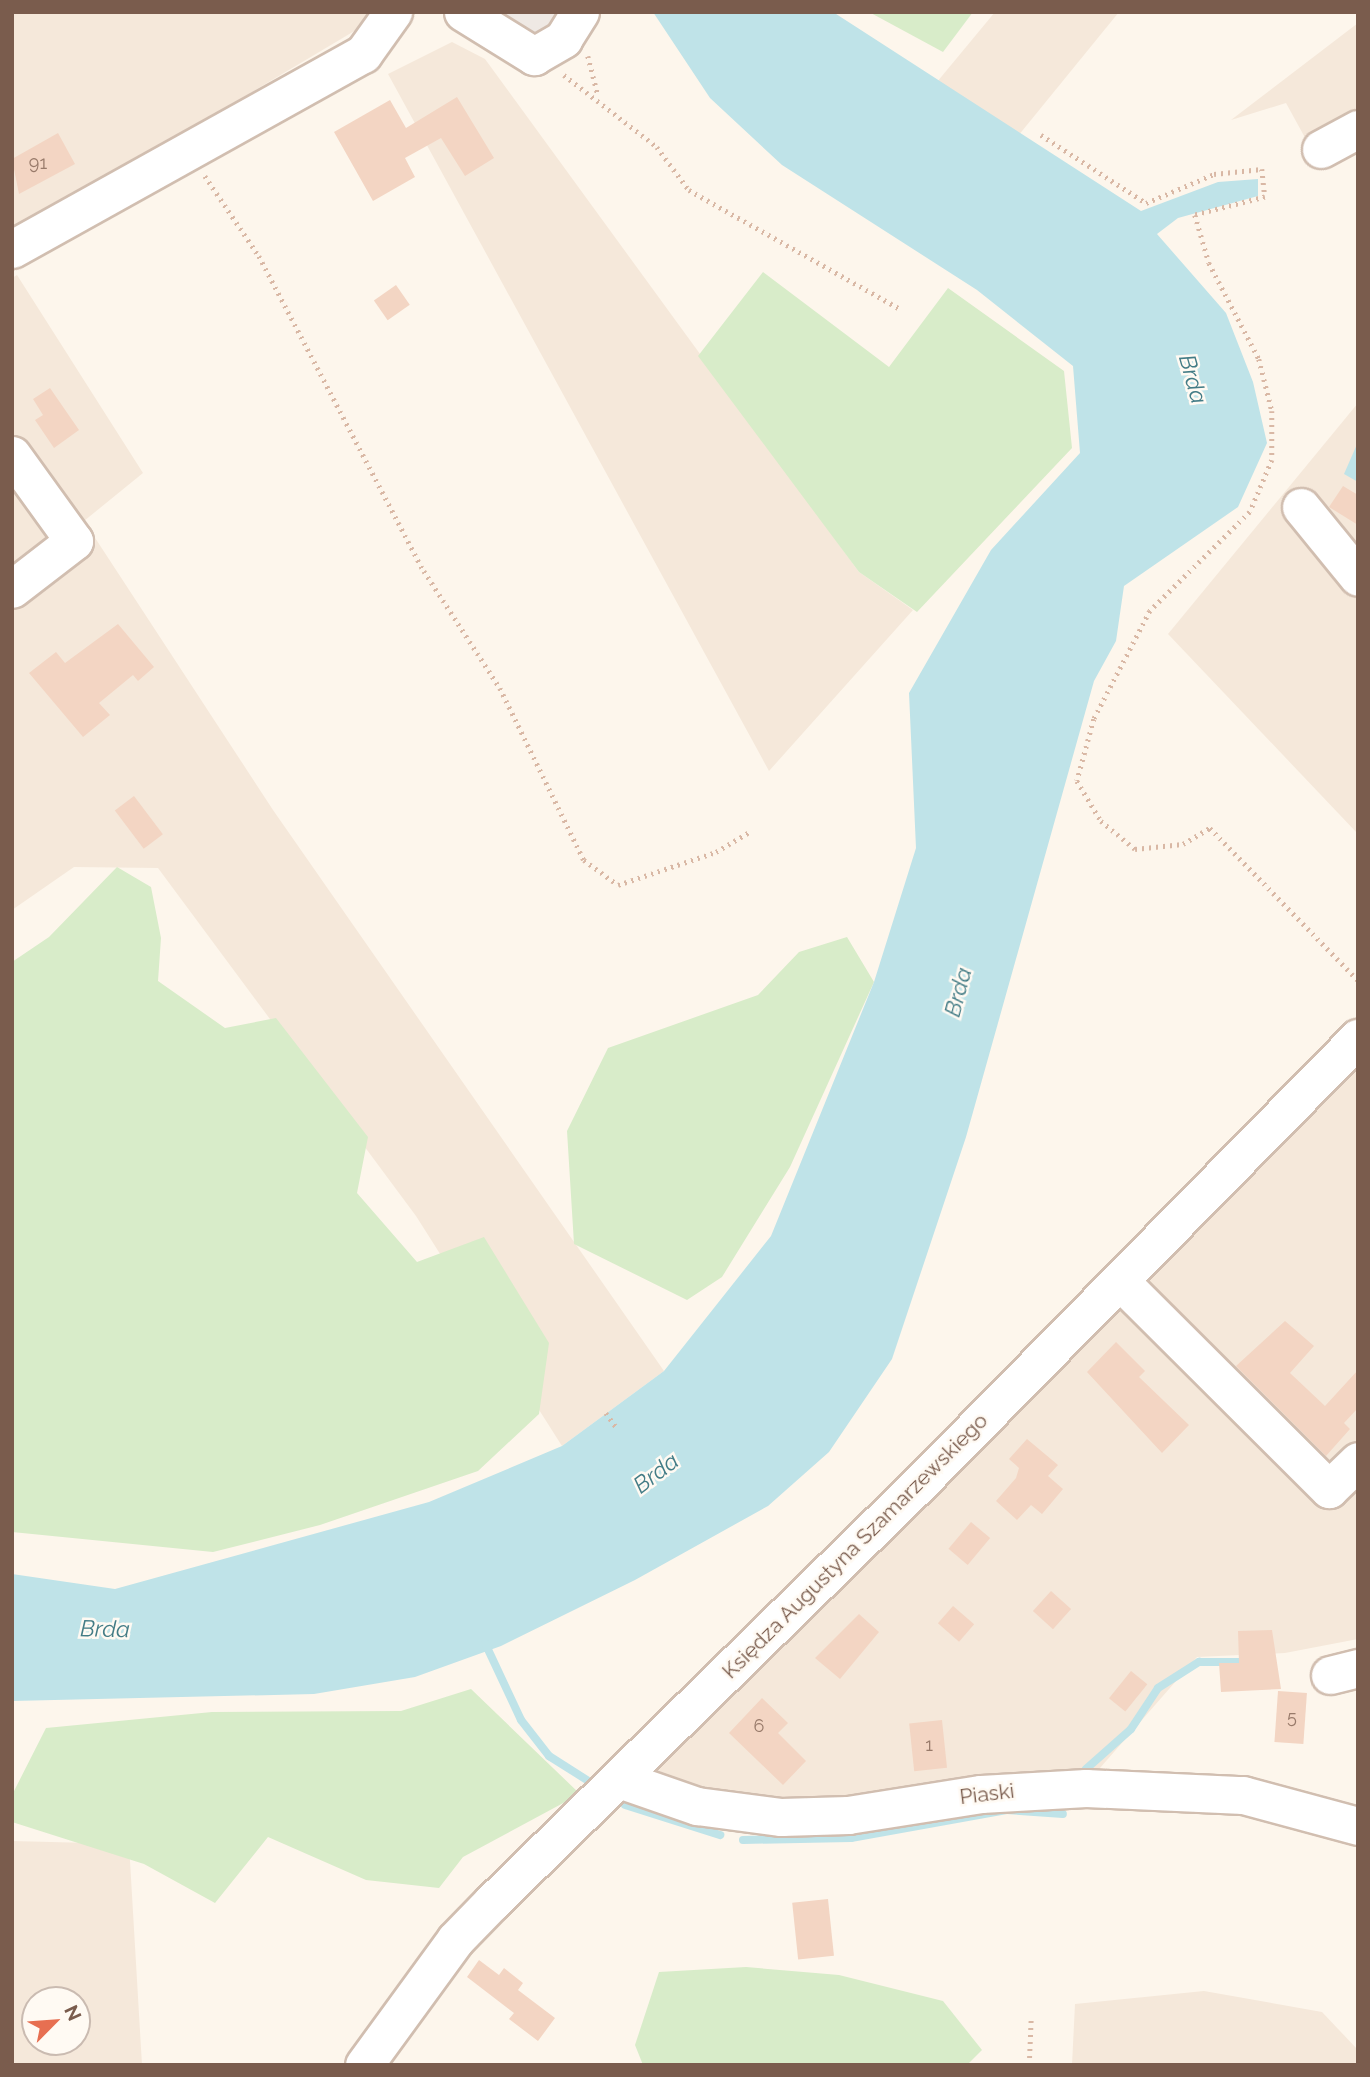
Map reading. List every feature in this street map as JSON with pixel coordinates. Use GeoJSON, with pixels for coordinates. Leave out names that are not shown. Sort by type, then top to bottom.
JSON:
{"type":"FeatureCollection","features":[{"type":"Feature","properties":{"kind":"street"},"geometry":{"type":"LineString","coordinates":[[12,249],[363,54],[393,12]]}},
{"type":"Feature","properties":{"kind":"street"},"geometry":{"type":"LineString","coordinates":[[463,12],[534,56],[563,39],[580,12]]}},
{"type":"Feature","properties":{"kind":"street"},"geometry":{"type":"LineString","coordinates":[[1321,149],[1358,129]]}},
{"type":"Feature","properties":{"kind":"street"},"geometry":{"type":"LineString","coordinates":[[12,456],[74,541],[12,589]]}},
{"type":"Feature","properties":{"kind":"street"},"geometry":{"type":"LineString","coordinates":[[1301,507],[1358,577]]}},
{"type":"Feature","properties":{"kind":"street","name":"Księdza Augustyna Szamarzewskiego"},"geometry":{"type":"LineString","coordinates":[[364,2065],[456,1940],[1119,1281],[1358,1038]]}},
{"type":"Feature","properties":{"kind":"street"},"geometry":{"type":"LineString","coordinates":[[1119,1281],[1329,1489],[1358,1461]]}},
{"type":"Feature","properties":{"kind":"street","name":"Piaski"},"geometry":{"type":"LineString","coordinates":[[619,1779],[697,1806],[781,1817],[848,1815],[981,1794],[1086,1788],[1243,1795],[1358,1826]]}},
{"type":"Feature","properties":{"kind":"path"},"geometry":{"type":"LineString","coordinates":[[534,56],[598,96],[657,147],[689,190],[902,310]]}},
{"type":"Feature","properties":{"kind":"path"},"geometry":{"type":"LineString","coordinates":[[1041,135],[1146,203],[1214,174],[1262,169],[1265,197],[1195,215],[1209,263],[1259,359],[1272,411],[1272,460],[1250,512],[1150,611],[1094,719],[1077,781],[1101,821],[1135,849],[1183,844],[1210,828],[1358,980]]}},
{"type":"Feature","properties":{"kind":"path"},"geometry":{"type":"LineString","coordinates":[[186,150],[259,256],[329,380],[424,571],[500,688],[584,860],[618,885],[716,852],[751,831]]}},
{"type":"Feature","properties":{"kind":"path"},"geometry":{"type":"LineString","coordinates":[[606,1413],[617,1428]]}},
{"type":"Feature","properties":{"kind":"path"},"geometry":{"type":"LineString","coordinates":[[1029,2065],[1031,2017]]}},
{"type":"Feature","properties":{"kind":"shaded area"},"geometry":{"type":"Polygon","coordinates":[[[12,12],[383,12],[383,14],[12,235],[12,12]]]}},
{"type":"Feature","properties":{"kind":"shaded area"},"geometry":{"type":"Polygon","coordinates":[[[482,12],[570,12],[530,41],[482,12]]]}},
{"type":"Feature","properties":{"kind":"shaded area"},"geometry":{"type":"Polygon","coordinates":[[[995,12],[1119,12],[1018,136],[937,82],[995,12]]]}},
{"type":"Feature","properties":{"kind":"shaded area"},"geometry":{"type":"Polygon","coordinates":[[[1358,23],[1358,143],[1320,165],[1286,103],[1231,120],[1358,23]]]}},
{"type":"Feature","properties":{"kind":"shaded area"},"geometry":{"type":"Polygon","coordinates":[[[452,42],[485,59],[859,572],[913,610],[769,771],[388,74],[452,42]]]}},
{"type":"Feature","properties":{"kind":"shaded area"},"geometry":{"type":"Polygon","coordinates":[[[17,275],[143,473],[84,521],[273,810],[664,1371],[562,1446],[416,1216],[158,868],[74,867],[12,910],[12,278],[17,275]]]}},
{"type":"Feature","properties":{"kind":"shaded area"},"geometry":{"type":"Polygon","coordinates":[[[1358,403],[1358,834],[1168,634],[1358,403]]]}},
{"type":"Feature","properties":{"kind":"shaded area"},"geometry":{"type":"Polygon","coordinates":[[[1358,1052],[1358,1639],[1285,1653],[1197,1657],[1093,1776],[844,1807],[741,1801],[638,1774],[1358,1052]]]}},
{"type":"Feature","properties":{"kind":"shaded area"},"geometry":{"type":"Polygon","coordinates":[[[12,1841],[129,1844],[142,2065],[12,2065],[12,1841]]]}},
{"type":"Feature","properties":{"kind":"shaded area"},"geometry":{"type":"Polygon","coordinates":[[[1204,1991],[1322,2012],[1358,2050],[1358,2065],[1072,2065],[1075,2004],[1204,1991]]]}},
{"type":"Feature","properties":{"kind":"green space"},"geometry":{"type":"Polygon","coordinates":[[[869,12],[973,12],[943,52],[869,12]]]}},
{"type":"Feature","properties":{"kind":"green space"},"geometry":{"type":"Polygon","coordinates":[[[763,272],[889,367],[948,288],[1064,371],[1072,448],[917,612],[859,572],[698,356],[763,272]]]}},
{"type":"Feature","properties":{"kind":"green space"},"geometry":{"type":"Polygon","coordinates":[[[117,867],[151,887],[161,938],[158,981],[225,1028],[276,1018],[368,1137],[357,1193],[417,1262],[484,1237],[549,1343],[539,1414],[478,1471],[320,1525],[213,1552],[12,1532],[12,962],[49,937],[117,867]]]}},
{"type":"Feature","properties":{"kind":"green space"},"geometry":{"type":"Polygon","coordinates":[[[847,937],[874,982],[790,1167],[722,1277],[687,1300],[574,1244],[567,1131],[608,1048],[758,995],[799,952],[847,937]]]}},
{"type":"Feature","properties":{"kind":"green space"},"geometry":{"type":"Polygon","coordinates":[[[471,1689],[580,1794],[463,1857],[439,1888],[366,1880],[268,1837],[215,1903],[144,1864],[12,1822],[12,1795],[46,1728],[212,1712],[401,1711],[471,1689]]]}},
{"type":"Feature","properties":{"kind":"green space"},"geometry":{"type":"Polygon","coordinates":[[[746,1967],[839,1975],[943,2001],[982,2050],[967,2065],[643,2065],[635,2045],[659,1972],[746,1967]]]}},
{"type":"Feature","properties":{"kind":"water","name":"Brda"},"geometry":{"type":"Polygon","coordinates":[[[653,12],[833,12],[1141,211],[1218,182],[1258,179],[1258,196],[1178,218],[1157,234],[1226,313],[1253,382],[1267,443],[1238,507],[1124,586],[1116,641],[1094,681],[966,1137],[892,1359],[829,1452],[768,1506],[635,1580],[501,1646],[415,1677],[314,1694],[12,1701],[12,1574],[115,1589],[429,1502],[562,1446],[664,1371],[771,1236],[874,982],[916,848],[909,693],[991,550],[1080,453],[1073,366],[977,290],[782,165],[710,98],[653,12]]]}},
{"type":"Feature","properties":{"kind":"water"},"geometry":{"type":"Polygon","coordinates":[[[1358,442],[1358,482],[1344,474],[1358,442]]]}},
{"type":"Feature","properties":{"kind":"building"},"geometry":{"type":"Polygon","coordinates":[[[457,97],[494,158],[465,176],[441,138],[405,158],[415,177],[373,201],[334,132],[390,100],[406,128],[457,97]]]}},
{"type":"Feature","properties":{"kind":"building"},"geometry":{"type":"Polygon","coordinates":[[[58,133],[75,164],[19,194],[12,159],[58,133]]]}},
{"type":"Feature","properties":{"kind":"building"},"geometry":{"type":"Polygon","coordinates":[[[396,285],[410,305],[388,320],[374,300],[396,285]]]}},
{"type":"Feature","properties":{"kind":"building"},"geometry":{"type":"Polygon","coordinates":[[[50,388],[79,430],[54,448],[35,420],[43,415],[33,399],[50,388]]]}},
{"type":"Feature","properties":{"kind":"building"},"geometry":{"type":"Polygon","coordinates":[[[1343,486],[1358,495],[1358,525],[1329,507],[1343,486]]]}},
{"type":"Feature","properties":{"kind":"building"},"geometry":{"type":"Polygon","coordinates":[[[118,624],[154,667],[138,681],[133,675],[99,703],[110,715],[83,737],[29,673],[56,652],[65,663],[118,624]]]}},
{"type":"Feature","properties":{"kind":"building"},"geometry":{"type":"Polygon","coordinates":[[[134,796],[163,834],[144,849],[115,810],[134,796]]]}},
{"type":"Feature","properties":{"kind":"building"},"geometry":{"type":"Polygon","coordinates":[[[1285,1321],[1314,1346],[1290,1373],[1325,1406],[1358,1370],[1358,1408],[1344,1423],[1350,1429],[1326,1456],[1236,1366],[1285,1321]]]}},
{"type":"Feature","properties":{"kind":"building"},"geometry":{"type":"Polygon","coordinates":[[[1116,1342],[1145,1371],[1139,1377],[1189,1425],[1162,1453],[1087,1372],[1116,1342]]]}},
{"type":"Feature","properties":{"kind":"building"},"geometry":{"type":"Polygon","coordinates":[[[1027,1439],[1058,1465],[1048,1476],[1063,1489],[1042,1514],[1031,1505],[1017,1520],[996,1501],[1016,1478],[1019,1468],[1009,1459],[1027,1439]]]}},
{"type":"Feature","properties":{"kind":"building"},"geometry":{"type":"Polygon","coordinates":[[[971,1522],[990,1538],[968,1565],[949,1549],[971,1522]]]}},
{"type":"Feature","properties":{"kind":"building"},"geometry":{"type":"Polygon","coordinates":[[[1051,1591],[1071,1609],[1053,1629],[1033,1611],[1051,1591]]]}},
{"type":"Feature","properties":{"kind":"building"},"geometry":{"type":"Polygon","coordinates":[[[953,1606],[974,1624],[959,1642],[938,1623],[953,1606]]]}},
{"type":"Feature","properties":{"kind":"building"},"geometry":{"type":"Polygon","coordinates":[[[859,1614],[879,1632],[840,1679],[815,1658],[859,1614]]]}},
{"type":"Feature","properties":{"kind":"building"},"geometry":{"type":"Polygon","coordinates":[[[1272,1630],[1281,1689],[1221,1692],[1219,1663],[1239,1663],[1238,1631],[1272,1630]]]}},
{"type":"Feature","properties":{"kind":"building"},"geometry":{"type":"Polygon","coordinates":[[[1131,1671],[1147,1684],[1125,1711],[1109,1698],[1131,1671]]]}},
{"type":"Feature","properties":{"kind":"building"},"geometry":{"type":"Polygon","coordinates":[[[1278,1691],[1307,1693],[1303,1744],[1274,1742],[1278,1691]]]}},
{"type":"Feature","properties":{"kind":"building"},"geometry":{"type":"Polygon","coordinates":[[[762,1698],[788,1723],[778,1733],[806,1761],[783,1785],[729,1733],[762,1698]]]}},
{"type":"Feature","properties":{"kind":"building"},"geometry":{"type":"Polygon","coordinates":[[[942,1720],[947,1768],[914,1771],[909,1723],[942,1720]]]}},
{"type":"Feature","properties":{"kind":"building"},"geometry":{"type":"Polygon","coordinates":[[[828,1899],[834,1956],[798,1959],[792,1903],[828,1899]]]}},
{"type":"Feature","properties":{"kind":"building"},"geometry":{"type":"Polygon","coordinates":[[[479,1960],[499,1975],[504,1968],[523,1983],[518,1990],[555,2018],[538,2041],[509,2019],[514,2013],[467,1977],[479,1960]]]}},
{"type":"Feature","properties":{"kind":"waterway"},"geometry":{"type":"LineString","coordinates":[[485,1643],[521,1720],[549,1756],[587,1780]]}},
{"type":"Feature","properties":{"kind":"waterway"},"geometry":{"type":"LineString","coordinates":[[1086,1769],[1131,1729],[1158,1688],[1199,1662],[1247,1662]]}},
{"type":"Feature","properties":{"kind":"waterway"},"geometry":{"type":"LineString","coordinates":[[625,1805],[720,1835]]}},
{"type":"Feature","properties":{"kind":"waterway"},"geometry":{"type":"LineString","coordinates":[[743,1840],[851,1838],[1007,1810],[1063,1814]]}}]}
